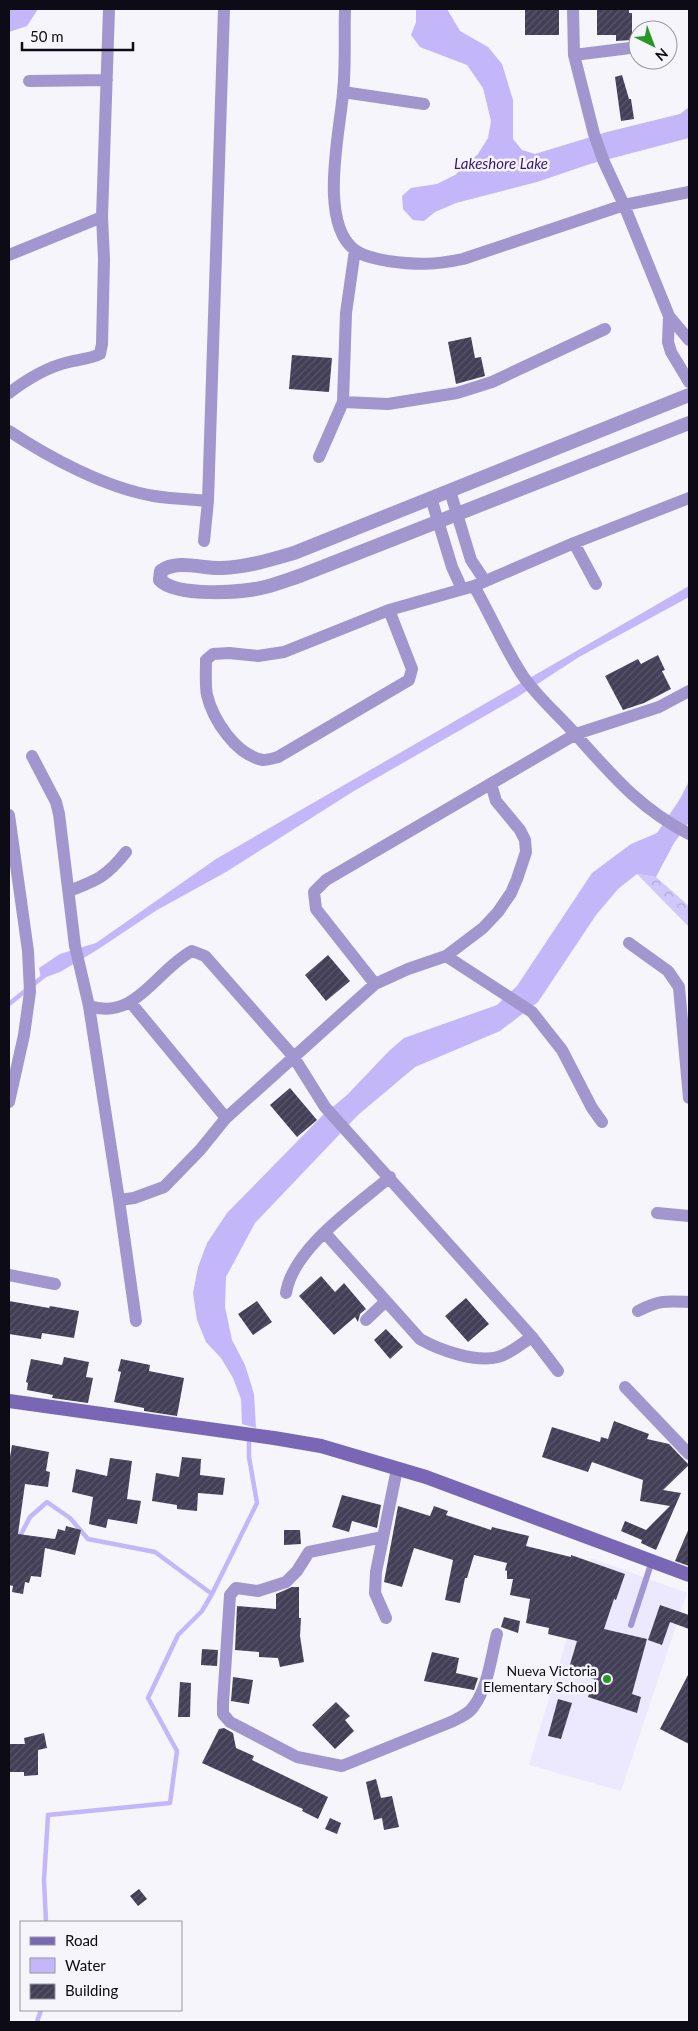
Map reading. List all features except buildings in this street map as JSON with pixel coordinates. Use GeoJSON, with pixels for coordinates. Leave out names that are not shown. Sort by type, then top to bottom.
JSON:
{"type":"FeatureCollection","features":[{"type":"Feature","properties":{"kind":"main road"},"geometry":{"type":"LineString","coordinates":[[9,1401],[229,1431],[321,1446],[426,1477],[689,1575]]}},
{"type":"Feature","properties":{"kind":"street"},"geometry":{"type":"LineString","coordinates":[[9,393],[21,383],[42,372],[68,362],[93,358],[100,354],[102,344],[104,259],[102,217],[109,9]]}},
{"type":"Feature","properties":{"kind":"street"},"geometry":{"type":"LineString","coordinates":[[204,541],[208,501],[224,9]]}},
{"type":"Feature","properties":{"kind":"street"},"geometry":{"type":"LineString","coordinates":[[345,9],[343,92],[334,159],[335,214],[345,238],[355,250],[376,259],[406,264],[438,265],[463,259],[624,205],[689,192]]}},
{"type":"Feature","properties":{"kind":"street"},"geometry":{"type":"LineString","coordinates":[[573,9],[574,55],[594,134],[669,316],[689,340]]}},
{"type":"Feature","properties":{"kind":"street"},"geometry":{"type":"LineString","coordinates":[[574,55],[628,48]]}},
{"type":"Feature","properties":{"kind":"street"},"geometry":{"type":"LineString","coordinates":[[29,81],[107,80]]}},
{"type":"Feature","properties":{"kind":"street"},"geometry":{"type":"LineString","coordinates":[[343,92],[424,104]]}},
{"type":"Feature","properties":{"kind":"street"},"geometry":{"type":"LineString","coordinates":[[9,255],[102,217]]}},
{"type":"Feature","properties":{"kind":"street"},"geometry":{"type":"LineString","coordinates":[[318,457],[343,402],[346,313],[355,250]]}},
{"type":"Feature","properties":{"kind":"street"},"geometry":{"type":"LineString","coordinates":[[669,316],[668,342],[671,352],[689,382]]}},
{"type":"Feature","properties":{"kind":"street"},"geometry":{"type":"LineString","coordinates":[[343,402],[388,404],[457,393],[492,382],[605,328]]}},
{"type":"Feature","properties":{"kind":"street"},"geometry":{"type":"LineString","coordinates":[[689,396],[285,556],[256,564],[222,568],[190,565],[169,567],[161,571],[160,580],[164,584],[203,592],[264,588],[302,575],[689,423]]}},
{"type":"Feature","properties":{"kind":"street"},"geometry":{"type":"LineString","coordinates":[[9,432],[45,454],[110,484],[154,496],[208,501]]}},
{"type":"Feature","properties":{"kind":"street"},"geometry":{"type":"LineString","coordinates":[[450,491],[471,560],[474,585],[522,675],[608,772],[664,821],[689,834]]}},
{"type":"Feature","properties":{"kind":"street"},"geometry":{"type":"LineString","coordinates":[[431,498],[452,567],[474,585]]}},
{"type":"Feature","properties":{"kind":"street"},"geometry":{"type":"LineString","coordinates":[[389,610],[412,669],[409,680],[278,757],[264,760],[248,754],[228,737],[213,714],[206,693],[206,660],[213,654],[229,652],[258,656],[284,652],[389,610],[474,585],[689,498]]}},
{"type":"Feature","properties":{"kind":"street"},"geometry":{"type":"LineString","coordinates":[[574,543],[596,584]]}},
{"type":"Feature","properties":{"kind":"street"},"geometry":{"type":"LineString","coordinates":[[374,984],[316,909],[314,892],[326,880],[576,734],[659,707],[689,691]]}},
{"type":"Feature","properties":{"kind":"street"},"geometry":{"type":"LineString","coordinates":[[32,756],[56,802],[75,946],[89,1006],[136,1321]]}},
{"type":"Feature","properties":{"kind":"street"},"geometry":{"type":"LineString","coordinates":[[119,1200],[134,1198],[164,1187],[200,1150],[226,1118],[374,984],[408,969],[446,956],[482,928],[498,912],[511,893],[526,852],[526,840],[496,801],[491,784]]}},
{"type":"Feature","properties":{"kind":"street"},"geometry":{"type":"LineString","coordinates":[[9,815],[28,952],[30,992],[24,1035],[9,1102]]}},
{"type":"Feature","properties":{"kind":"street"},"geometry":{"type":"LineString","coordinates":[[69,891],[98,880],[113,868],[126,852]]}},
{"type":"Feature","properties":{"kind":"street"},"geometry":{"type":"LineString","coordinates":[[629,943],[668,971],[679,987],[689,1098]]}},
{"type":"Feature","properties":{"kind":"street"},"geometry":{"type":"LineString","coordinates":[[89,1006],[102,1010],[114,1009],[131,1003],[180,958],[192,952],[205,956],[293,1056],[325,1107],[532,1337],[558,1371]]}},
{"type":"Feature","properties":{"kind":"street"},"geometry":{"type":"LineString","coordinates":[[446,956],[532,1012],[562,1050],[592,1108],[602,1122]]}},
{"type":"Feature","properties":{"kind":"street"},"geometry":{"type":"LineString","coordinates":[[131,1003],[226,1118]]}},
{"type":"Feature","properties":{"kind":"street"},"geometry":{"type":"LineString","coordinates":[[286,1294],[288,1282],[301,1257],[325,1233],[390,1177]]}},
{"type":"Feature","properties":{"kind":"street"},"geometry":{"type":"LineString","coordinates":[[657,1213],[689,1216]]}},
{"type":"Feature","properties":{"kind":"street"},"geometry":{"type":"LineString","coordinates":[[325,1233],[420,1339],[450,1353],[479,1357],[498,1357],[532,1337]]}},
{"type":"Feature","properties":{"kind":"street"},"geometry":{"type":"LineString","coordinates":[[9,1275],[55,1284]]}},
{"type":"Feature","properties":{"kind":"street"},"geometry":{"type":"LineString","coordinates":[[366,1320],[386,1301]]}},
{"type":"Feature","properties":{"kind":"street"},"geometry":{"type":"LineString","coordinates":[[638,1311],[662,1301],[689,1302]]}},
{"type":"Feature","properties":{"kind":"street"},"geometry":{"type":"LineString","coordinates":[[625,1387],[689,1454]]}},
{"type":"Feature","properties":{"kind":"street"},"geometry":{"type":"LineString","coordinates":[[386,1618],[375,1593],[376,1572],[397,1469]]}},
{"type":"Feature","properties":{"kind":"street"},"geometry":{"type":"LineString","coordinates":[[383,1537],[309,1552],[297,1571],[286,1582],[276,1587],[258,1591],[236,1588],[233,1590],[230,1596],[223,1703],[224,1714],[230,1722],[297,1758],[342,1766],[451,1722],[463,1716],[474,1707],[483,1688],[497,1634]]}},
{"type":"Feature","properties":{"kind":"lane"},"geometry":{"type":"LineString","coordinates":[[631,1625],[652,1561]]}},
{"type":"Feature","properties":{"kind":"shaded area","name":"Nueva Victoria Elementary School"},"geometry":{"type":"Polygon","coordinates":[[[591,1558],[687,1593],[621,1791],[529,1765],[591,1558]]]}},
{"type":"Feature","properties":{"kind":"green space"},"geometry":{"type":"Polygon","coordinates":[[[637,874],[656,877],[689,906],[689,927],[637,874]]]}},
{"type":"Feature","properties":{"kind":"water"},"geometry":{"type":"Polygon","coordinates":[[[9,9],[38,9],[27,26],[9,32],[9,9]]]}},
{"type":"Feature","properties":{"kind":"water","name":"Lakeshore Lake"},"geometry":{"type":"Polygon","coordinates":[[[416,9],[447,9],[460,31],[488,47],[502,64],[513,100],[513,139],[522,150],[535,154],[607,132],[680,114],[689,107],[689,138],[590,164],[537,182],[456,203],[435,212],[424,221],[413,220],[403,209],[402,196],[411,188],[437,184],[455,175],[478,154],[488,138],[491,121],[483,88],[467,65],[420,47],[411,35],[416,22],[416,9]]]}},
{"type":"Feature","properties":{"kind":"water"},"geometry":{"type":"Polygon","coordinates":[[[689,586],[689,597],[579,657],[516,698],[354,791],[226,872],[157,910],[97,950],[60,972],[41,979],[39,968],[60,954],[96,943],[216,859],[689,586]]]}},
{"type":"Feature","properties":{"kind":"water"},"geometry":{"type":"Polygon","coordinates":[[[689,781],[689,822],[674,843],[656,877],[637,874],[618,889],[596,915],[538,1002],[500,1031],[415,1067],[358,1115],[255,1223],[226,1277],[225,1307],[232,1340],[245,1365],[254,1394],[256,1428],[242,1424],[241,1399],[233,1378],[221,1358],[206,1342],[197,1320],[193,1293],[198,1267],[207,1243],[227,1213],[323,1115],[347,1095],[404,1038],[497,1005],[517,986],[592,873],[631,844],[657,833],[680,799],[689,781]]]}},
{"type":"Feature","properties":{"kind":"waterway"},"geometry":{"type":"LineString","coordinates":[[9,1004],[45,975]]}},
{"type":"Feature","properties":{"kind":"waterway"},"geometry":{"type":"LineString","coordinates":[[46,1921],[44,1880],[48,1815],[170,1803],[177,1751],[148,1698],[178,1635],[202,1611],[212,1594],[257,1503],[249,1457],[249,1437]]}},
{"type":"Feature","properties":{"kind":"waterway"},"geometry":{"type":"LineString","coordinates":[[9,1537],[19,1538],[30,1517],[47,1502],[70,1518],[88,1539],[155,1552],[212,1594]]}},
{"type":"Feature","properties":{"kind":"waterway"},"geometry":{"type":"LineString","coordinates":[[37,2022],[41,2011]]}},
{"type":"Feature","properties":{"kind":"place","name":"Nueva Victoria Elementary School"},"geometry":{"type":"Point","coordinates":[607,1679]}}]}
